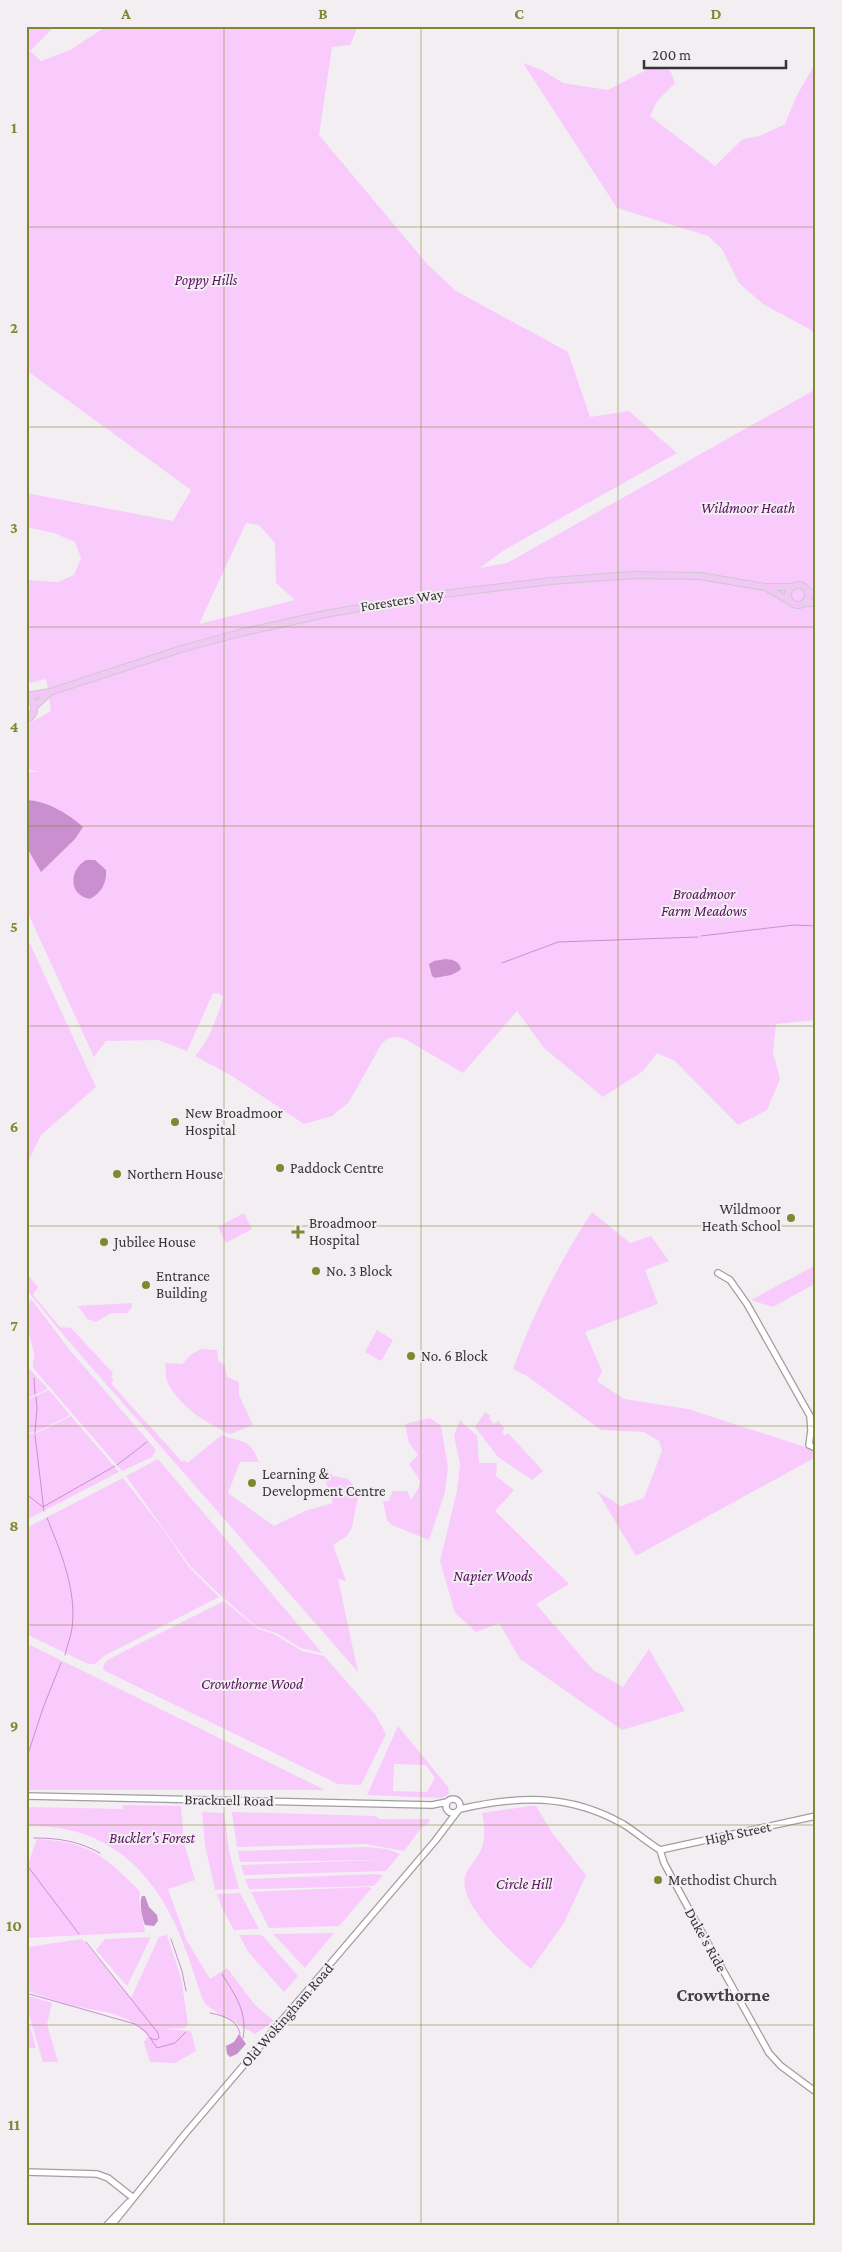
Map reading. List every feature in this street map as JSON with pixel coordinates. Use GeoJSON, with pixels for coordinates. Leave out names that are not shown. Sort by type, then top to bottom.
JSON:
{"type":"FeatureCollection","features":[{"type":"Feature","properties":{"kind":"main road","name":"Foresters Way"},"geometry":{"type":"LineString","coordinates":[[26,696],[50,692],[181,649],[240,633],[325,614],[442,594],[551,581],[634,575],[706,577],[765,587],[793,587]]}},
{"type":"Feature","properties":{"kind":"main road"},"geometry":{"type":"LineString","coordinates":[[816,596],[801,585],[793,587],[788,595],[792,603],[798,605],[816,604]]}},
{"type":"Feature","properties":{"kind":"main road","name":"Foresters Way"},"geometry":{"type":"LineString","coordinates":[[765,587],[792,603]]}},
{"type":"Feature","properties":{"kind":"main road"},"geometry":{"type":"LineString","coordinates":[[804,604],[808,597],[807,590]]}},
{"type":"Feature","properties":{"kind":"main road","name":"Foresters Way"},"geometry":{"type":"LineString","coordinates":[[26,720],[33,715],[35,706],[50,692]]}},
{"type":"Feature","properties":{"kind":"main road"},"geometry":{"type":"LineString","coordinates":[[26,696],[32,700],[35,706]]}},
{"type":"Feature","properties":{"kind":"street"},"geometry":{"type":"LineString","coordinates":[[718,1273],[730,1280],[764,1330],[811,1418],[809,1445],[816,1448]]}},
{"type":"Feature","properties":{"kind":"street","name":"Bracknell Road"},"geometry":{"type":"LineString","coordinates":[[26,1796],[432,1805],[447,1807]]}},
{"type":"Feature","properties":{"kind":"street"},"geometry":{"type":"LineString","coordinates":[[447,1807],[459,1808],[531,1798],[571,1804],[620,1823],[660,1850]]}},
{"type":"Feature","properties":{"kind":"street"},"geometry":{"type":"LineString","coordinates":[[445,1828],[447,1807],[454,1799],[459,1808]]}},
{"type":"Feature","properties":{"kind":"street","name":"Old Wokingham Road"},"geometry":{"type":"LineString","coordinates":[[106,2226],[445,1828],[459,1808]]}},
{"type":"Feature","properties":{"kind":"street","name":"High Street"},"geometry":{"type":"LineString","coordinates":[[660,1850],[816,1816]]}},
{"type":"Feature","properties":{"kind":"street","name":"Duke's Ride"},"geometry":{"type":"LineString","coordinates":[[660,1850],[664,1863],[764,2044],[781,2066],[816,2092]]}},
{"type":"Feature","properties":{"kind":"street"},"geometry":{"type":"LineString","coordinates":[[26,2172],[97,2174],[108,2178],[130,2199]]}},
{"type":"Feature","properties":{"kind":"street","name":"Old Wokingham Road"},"geometry":{"type":"LineString","coordinates":[[111,2226],[128,2206],[130,2199]]}},
{"type":"Feature","properties":{"kind":"green space"},"geometry":{"type":"Polygon","coordinates":[[[26,26],[55,26],[30,51],[41,61],[70,50],[107,26],[358,26],[350,45],[332,47],[319,135],[427,264],[456,291],[568,352],[590,417],[629,411],[677,453],[504,550],[480,568],[507,563],[816,389],[816,1020],[776,1024],[773,1052],[780,1079],[767,1110],[738,1125],[675,1061],[657,1053],[643,1071],[603,1097],[544,1048],[517,1011],[463,1073],[405,1039],[393,1037],[387,1039],[382,1043],[349,1102],[332,1116],[304,1124],[232,1076],[195,1056],[205,1043],[215,1022],[223,998],[220,994],[213,993],[187,1051],[158,1040],[106,1041],[94,1057],[26,909],[26,772],[39,772],[26,769],[26,725],[51,711],[46,679],[26,684],[26,580],[58,582],[74,575],[81,558],[75,542],[54,533],[26,527],[26,493],[173,521],[191,490],[26,370],[26,26]],[[246,523],[199,624],[295,600],[276,583],[275,543],[259,525],[246,523]]]}},
{"type":"Feature","properties":{"kind":"green space"},"geometry":{"type":"Polygon","coordinates":[[[816,62],[816,335],[811,330],[763,304],[739,283],[722,249],[708,236],[617,208],[523,63],[542,70],[563,83],[608,90],[650,68],[670,70],[675,83],[657,101],[650,116],[715,166],[743,139],[760,136],[785,124],[796,97],[816,62]]]}},
{"type":"Feature","properties":{"kind":"green space"},"geometry":{"type":"Polygon","coordinates":[[[26,935],[96,1087],[41,1135],[26,1166],[26,935]]]}},
{"type":"Feature","properties":{"kind":"green space"},"geometry":{"type":"Polygon","coordinates":[[[592,1212],[630,1243],[651,1236],[669,1261],[645,1270],[658,1304],[585,1332],[602,1371],[597,1381],[624,1399],[688,1409],[816,1452],[814,1458],[636,1556],[597,1491],[621,1506],[644,1498],[662,1451],[659,1441],[644,1432],[601,1430],[527,1376],[513,1369],[548,1288],[592,1212]]]}},
{"type":"Feature","properties":{"kind":"green space"},"geometry":{"type":"Polygon","coordinates":[[[244,1213],[252,1229],[226,1243],[218,1227],[244,1213]]]}},
{"type":"Feature","properties":{"kind":"green space"},"geometry":{"type":"Polygon","coordinates":[[[816,1265],[816,1283],[773,1307],[751,1300],[816,1265]]]}},
{"type":"Feature","properties":{"kind":"green space"},"geometry":{"type":"Polygon","coordinates":[[[26,1273],[38,1287],[33,1295],[60,1327],[71,1328],[113,1373],[111,1377],[114,1380],[111,1383],[182,1462],[184,1460],[187,1463],[222,1435],[245,1442],[252,1448],[259,1462],[240,1462],[228,1493],[274,1526],[305,1511],[333,1503],[322,1470],[325,1467],[333,1476],[348,1479],[359,1492],[352,1527],[347,1536],[333,1545],[346,1581],[338,1579],[358,1672],[65,1337],[26,1289],[26,1273]]]}},
{"type":"Feature","properties":{"kind":"green space"},"geometry":{"type":"Polygon","coordinates":[[[31,1299],[69,1349],[156,1450],[152,1457],[122,1471],[33,1368],[34,1353],[26,1319],[31,1299]]]}},
{"type":"Feature","properties":{"kind":"green space"},"geometry":{"type":"Polygon","coordinates":[[[132,1303],[132,1307],[127,1313],[111,1313],[96,1322],[87,1319],[78,1306],[132,1303]]]}},
{"type":"Feature","properties":{"kind":"green space"},"geometry":{"type":"Polygon","coordinates":[[[377,1330],[393,1340],[381,1361],[365,1352],[377,1330]]]}},
{"type":"Feature","properties":{"kind":"green space"},"geometry":{"type":"Polygon","coordinates":[[[201,1349],[217,1350],[218,1360],[225,1366],[227,1377],[239,1382],[239,1395],[253,1425],[230,1434],[212,1425],[195,1413],[179,1400],[173,1392],[167,1381],[165,1363],[182,1364],[192,1354],[201,1349]]]}},
{"type":"Feature","properties":{"kind":"green space"},"geometry":{"type":"Polygon","coordinates":[[[26,1365],[48,1389],[26,1399],[26,1365]]]}},
{"type":"Feature","properties":{"kind":"green space"},"geometry":{"type":"Polygon","coordinates":[[[49,1390],[70,1415],[39,1431],[26,1433],[26,1400],[49,1390]]]}},
{"type":"Feature","properties":{"kind":"green space"},"geometry":{"type":"Polygon","coordinates":[[[485,1412],[491,1416],[489,1418],[494,1424],[498,1421],[505,1429],[502,1432],[505,1435],[508,1433],[543,1471],[532,1480],[498,1457],[475,1427],[485,1412]]]}},
{"type":"Feature","properties":{"kind":"green space"},"geometry":{"type":"Polygon","coordinates":[[[71,1416],[119,1472],[26,1520],[26,1434],[37,1433],[71,1416]]]}},
{"type":"Feature","properties":{"kind":"green space"},"geometry":{"type":"Polygon","coordinates":[[[430,1418],[441,1426],[448,1467],[445,1492],[429,1540],[392,1525],[387,1520],[383,1501],[388,1501],[393,1491],[407,1491],[411,1500],[418,1489],[420,1481],[409,1464],[418,1455],[409,1443],[405,1424],[430,1418]]]}},
{"type":"Feature","properties":{"kind":"green space","name":"Napier Woods"},"geometry":{"type":"Polygon","coordinates":[[[460,1420],[477,1436],[479,1463],[497,1463],[496,1476],[514,1490],[495,1511],[569,1584],[536,1604],[593,1670],[623,1687],[649,1649],[685,1711],[622,1730],[520,1659],[499,1623],[476,1632],[455,1613],[440,1561],[457,1491],[460,1464],[454,1435],[460,1420]]]}},
{"type":"Feature","properties":{"kind":"green space","name":"Crowthorne Wood"},"geometry":{"type":"Polygon","coordinates":[[[158,1459],[322,1653],[301,1648],[276,1633],[257,1627],[190,1566],[126,1476],[158,1459]]]}},
{"type":"Feature","properties":{"kind":"green space"},"geometry":{"type":"Polygon","coordinates":[[[123,1478],[163,1529],[188,1566],[219,1597],[104,1656],[95,1664],[88,1664],[26,1634],[26,1528],[123,1478]]]}},
{"type":"Feature","properties":{"kind":"green space","name":"Crowthorne Wood"},"geometry":{"type":"Polygon","coordinates":[[[224,1601],[258,1629],[274,1634],[302,1651],[324,1656],[375,1714],[386,1734],[361,1785],[338,1784],[103,1670],[104,1664],[109,1659],[224,1601]]]}},
{"type":"Feature","properties":{"kind":"green space","name":"Crowthorne Wood"},"geometry":{"type":"Polygon","coordinates":[[[26,1643],[325,1790],[26,1790],[26,1643]]]}},
{"type":"Feature","properties":{"kind":"green space"},"geometry":{"type":"Polygon","coordinates":[[[398,1726],[448,1787],[449,1794],[442,1798],[367,1795],[398,1726]],[[394,1764],[393,1791],[427,1792],[435,1778],[426,1765],[394,1764]]]}},
{"type":"Feature","properties":{"kind":"green space","name":"Buckler's Forest"},"geometry":{"type":"Polygon","coordinates":[[[123,1805],[181,1806],[184,1843],[195,1880],[168,1889],[186,1939],[210,1979],[227,1968],[255,2005],[274,2021],[255,2034],[206,2005],[177,1928],[164,1903],[148,1880],[130,1861],[109,1846],[84,1834],[57,1828],[26,1826],[26,1807],[122,1809],[123,1805]]]}},
{"type":"Feature","properties":{"kind":"green space","name":"Circle Hill"},"geometry":{"type":"Polygon","coordinates":[[[536,1806],[553,1834],[586,1875],[564,1923],[531,1969],[499,1939],[476,1912],[468,1898],[465,1885],[466,1874],[483,1844],[482,1813],[536,1806]]]}},
{"type":"Feature","properties":{"kind":"green space"},"geometry":{"type":"Polygon","coordinates":[[[202,1812],[224,1813],[229,1851],[239,1889],[215,1890],[205,1845],[202,1812]]]}},
{"type":"Feature","properties":{"kind":"green space"},"geometry":{"type":"Polygon","coordinates":[[[232,1812],[375,1816],[380,1819],[430,1819],[428,1824],[421,1828],[404,1851],[365,1844],[237,1847],[232,1812]]]}},
{"type":"Feature","properties":{"kind":"green space","name":"Buckler's Forest"},"geometry":{"type":"Polygon","coordinates":[[[37,1839],[62,1841],[82,1847],[92,1851],[111,1864],[140,1892],[139,1900],[145,1932],[26,1938],[26,1864],[29,1861],[37,1839]]]}},
{"type":"Feature","properties":{"kind":"green space"},"geometry":{"type":"Polygon","coordinates":[[[366,1847],[387,1849],[400,1854],[386,1871],[244,1875],[241,1865],[380,1860],[240,1862],[238,1851],[366,1847]]]}},
{"type":"Feature","properties":{"kind":"green space"},"geometry":{"type":"Polygon","coordinates":[[[383,1875],[374,1886],[249,1889],[245,1879],[383,1875]]]}},
{"type":"Feature","properties":{"kind":"green space"},"geometry":{"type":"Polygon","coordinates":[[[372,1888],[339,1926],[269,1928],[251,1892],[372,1888]]]}},
{"type":"Feature","properties":{"kind":"green space"},"geometry":{"type":"Polygon","coordinates":[[[240,1893],[259,1929],[234,1930],[217,1894],[240,1893]]]}},
{"type":"Feature","properties":{"kind":"green space"},"geometry":{"type":"Polygon","coordinates":[[[334,1933],[305,1968],[273,1934],[334,1933]]]}},
{"type":"Feature","properties":{"kind":"green space"},"geometry":{"type":"Polygon","coordinates":[[[167,1935],[181,1978],[188,2023],[185,2028],[163,2029],[191,2031],[196,2051],[175,2063],[150,2062],[144,2042],[148,2036],[131,2021],[103,2011],[82,2008],[26,1990],[28,1947],[82,1939],[131,1998],[159,1937],[167,1935]]]}},
{"type":"Feature","properties":{"kind":"green space"},"geometry":{"type":"Polygon","coordinates":[[[239,1935],[262,1935],[297,1975],[284,1992],[249,1953],[239,1935]]]}},
{"type":"Feature","properties":{"kind":"green space"},"geometry":{"type":"Polygon","coordinates":[[[151,1937],[127,1986],[96,1950],[105,1939],[151,1937]]]}},
{"type":"Feature","properties":{"kind":"green space"},"geometry":{"type":"Polygon","coordinates":[[[26,1995],[52,2003],[47,2024],[58,2062],[43,2062],[26,2005],[26,1995]]]}},
{"type":"Feature","properties":{"kind":"green space"},"geometry":{"type":"Polygon","coordinates":[[[26,2013],[36,2048],[26,2048],[26,2013]]]}},
{"type":"Feature","properties":{"kind":"shaded area"},"geometry":{"type":"Polygon","coordinates":[[[26,800],[49,805],[83,827],[75,839],[41,872],[26,846],[26,800]]]}},
{"type":"Feature","properties":{"kind":"shaded area"},"geometry":{"type":"Polygon","coordinates":[[[86,860],[95,860],[106,870],[102,887],[90,899],[78,893],[73,882],[76,870],[86,860]]]}},
{"type":"Feature","properties":{"kind":"shaded area"},"geometry":{"type":"Polygon","coordinates":[[[446,959],[456,961],[461,969],[449,975],[435,978],[432,976],[429,964],[446,959]]]}},
{"type":"Feature","properties":{"kind":"shaded area"},"geometry":{"type":"Polygon","coordinates":[[[142,1896],[145,1896],[149,1907],[157,1915],[158,1921],[154,1926],[145,1925],[141,1910],[142,1896]]]}},
{"type":"Feature","properties":{"kind":"shaded area"},"geometry":{"type":"Polygon","coordinates":[[[239,2034],[246,2044],[237,2054],[230,2057],[227,2054],[226,2046],[234,2042],[239,2034]]]}},
{"type":"Feature","properties":{"kind":"waterway"},"geometry":{"type":"LineString","coordinates":[[701,936],[794,925],[816,926]]}},
{"type":"Feature","properties":{"kind":"waterway"},"geometry":{"type":"LineString","coordinates":[[502,963],[558,942],[698,937]]}},
{"type":"Feature","properties":{"kind":"waterway"},"geometry":{"type":"LineString","coordinates":[[34,1378],[35,1394]]}},
{"type":"Feature","properties":{"kind":"waterway"},"geometry":{"type":"LineString","coordinates":[[35,1433],[36,1397]]}},
{"type":"Feature","properties":{"kind":"waterway"},"geometry":{"type":"LineString","coordinates":[[35,1435],[44,1511]]}},
{"type":"Feature","properties":{"kind":"waterway"},"geometry":{"type":"LineString","coordinates":[[117,1465],[147,1442]]}},
{"type":"Feature","properties":{"kind":"waterway"},"geometry":{"type":"LineString","coordinates":[[26,1494],[43,1507],[115,1466]]}},
{"type":"Feature","properties":{"kind":"waterway"},"geometry":{"type":"LineString","coordinates":[[47,1518],[67,1572],[72,1600],[72,1628],[65,1655]]}},
{"type":"Feature","properties":{"kind":"waterway"},"geometry":{"type":"LineString","coordinates":[[26,1760],[43,1708],[61,1663]]}},
{"type":"Feature","properties":{"kind":"waterway"},"geometry":{"type":"LineString","coordinates":[[34,1838],[68,1841],[100,1853]]}},
{"type":"Feature","properties":{"kind":"waterway"},"geometry":{"type":"LineString","coordinates":[[26,1864],[79,1934]]}},
{"type":"Feature","properties":{"kind":"waterway"},"geometry":{"type":"LineString","coordinates":[[171,1939],[182,1971],[186,1991]]}},
{"type":"Feature","properties":{"kind":"waterway"},"geometry":{"type":"LineString","coordinates":[[86,1942],[158,2033],[159,2038],[156,2040],[150,2038]]}},
{"type":"Feature","properties":{"kind":"waterway"},"geometry":{"type":"LineString","coordinates":[[222,1974],[236,1997],[242,2012],[244,2020],[243,2038]]}},
{"type":"Feature","properties":{"kind":"waterway"},"geometry":{"type":"LineString","coordinates":[[26,1993],[135,2024],[146,2032],[157,2048],[175,2043],[186,2032]]}},
{"type":"Feature","properties":{"kind":"waterway"},"geometry":{"type":"LineString","coordinates":[[210,2013],[233,2022],[239,2029],[240,2034]]}},
{"type":"Feature","properties":{"kind":"place","name":"New Broadmoor Hospital"},"geometry":{"type":"Point","coordinates":[175,1122]}},
{"type":"Feature","properties":{"kind":"place","name":"Paddock Centre"},"geometry":{"type":"Point","coordinates":[280,1168]}},
{"type":"Feature","properties":{"kind":"place","name":"Northern House"},"geometry":{"type":"Point","coordinates":[117,1174]}},
{"type":"Feature","properties":{"kind":"place","name":"Wildmoor Heath School"},"geometry":{"type":"Point","coordinates":[791,1218]}},
{"type":"Feature","properties":{"kind":"place","name":"Broadmoor Hospital"},"geometry":{"type":"Point","coordinates":[298,1232]}},
{"type":"Feature","properties":{"kind":"place","name":"Jubilee House"},"geometry":{"type":"Point","coordinates":[104,1242]}},
{"type":"Feature","properties":{"kind":"place","name":"No. 3 Block"},"geometry":{"type":"Point","coordinates":[316,1271]}},
{"type":"Feature","properties":{"kind":"place","name":"Entrance Building"},"geometry":{"type":"Point","coordinates":[146,1285]}},
{"type":"Feature","properties":{"kind":"place","name":"No. 6 Block"},"geometry":{"type":"Point","coordinates":[411,1356]}},
{"type":"Feature","properties":{"kind":"place","name":"Learning & Development Centre"},"geometry":{"type":"Point","coordinates":[252,1483]}},
{"type":"Feature","properties":{"kind":"place","name":"Methodist Church"},"geometry":{"type":"Point","coordinates":[658,1880]}},
{"type":"Feature","properties":{"kind":"district","name":"Crowthorne"},"geometry":{"type":"Point","coordinates":[723,1995]}},
{"type":"Feature","properties":{"kind":"park label","name":"Poppy Hills"},"geometry":{"type":"Point","coordinates":[206,280]}},
{"type":"Feature","properties":{"kind":"park label","name":"Wildmoor Heath"},"geometry":{"type":"Point","coordinates":[748,508]}},
{"type":"Feature","properties":{"kind":"park label","name":"Broadmoor Farm Meadows"},"geometry":{"type":"Point","coordinates":[704,902]}}]}
